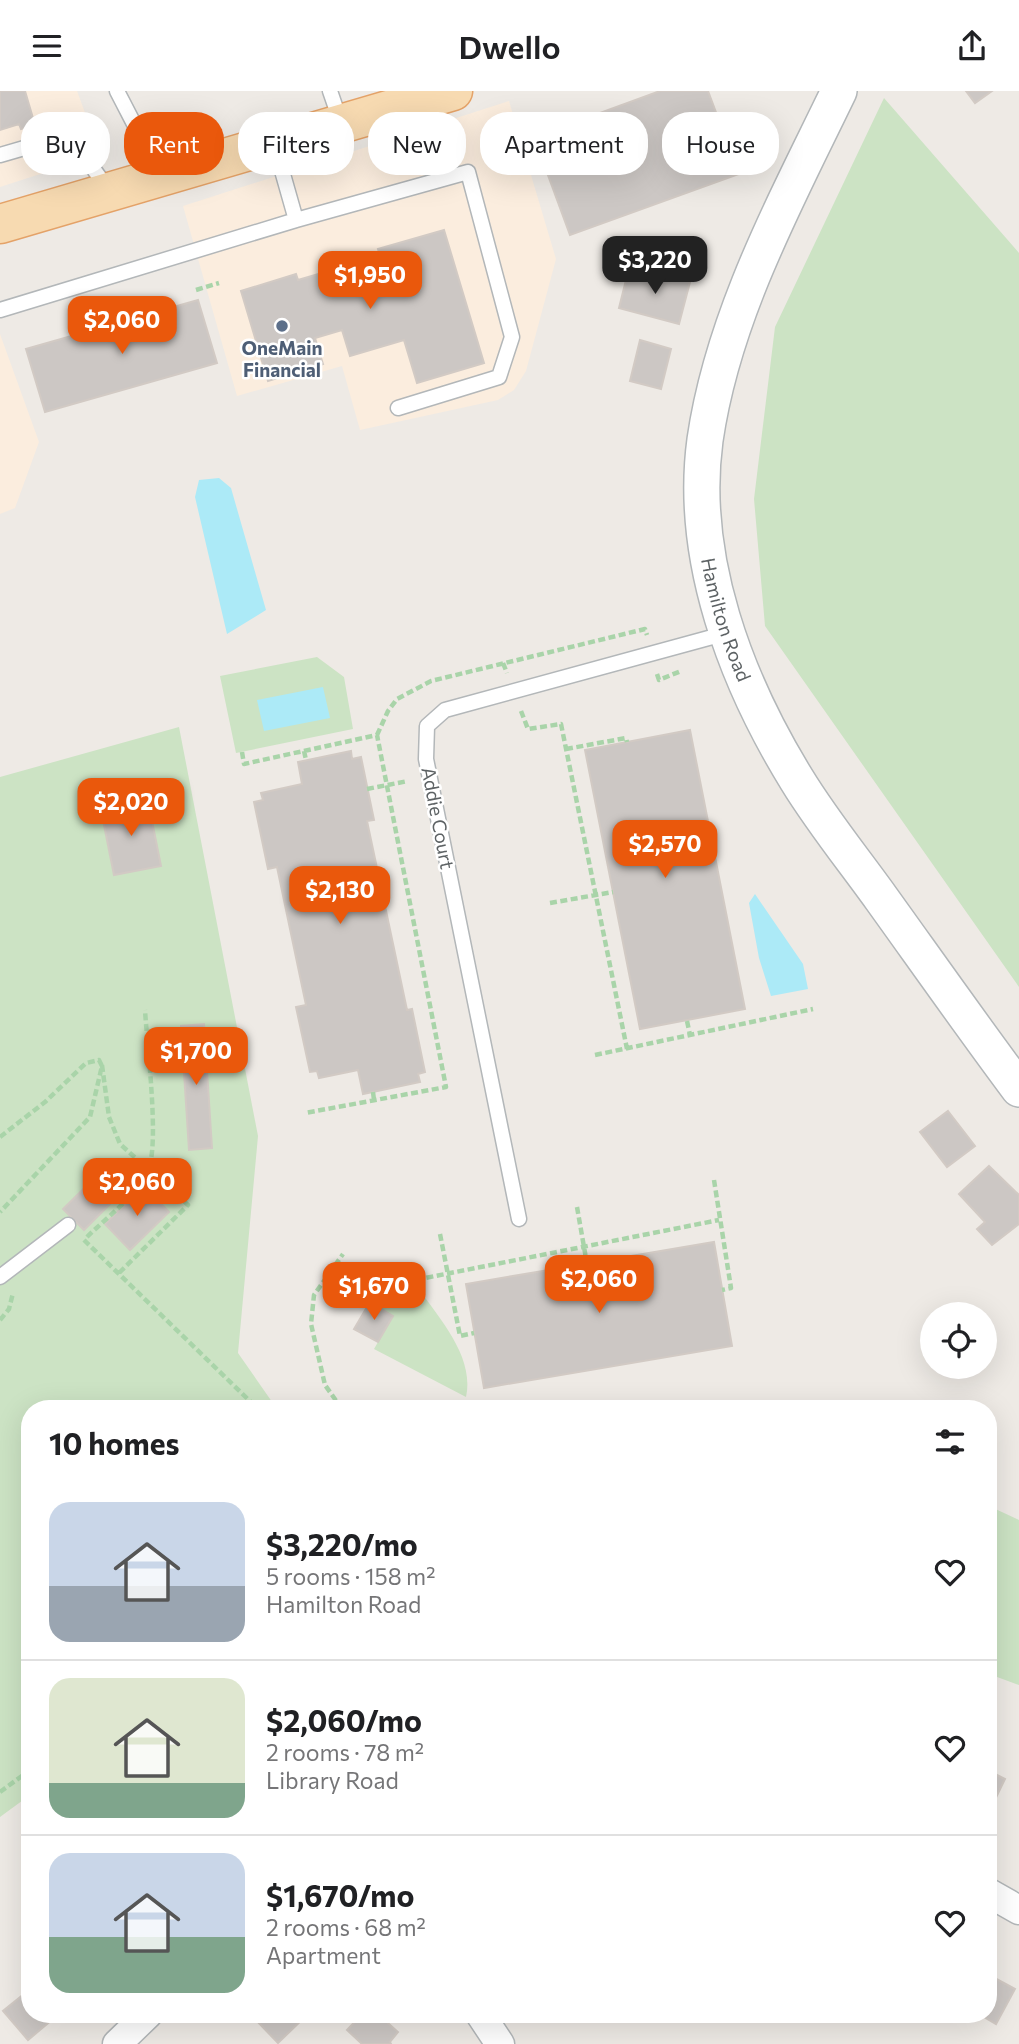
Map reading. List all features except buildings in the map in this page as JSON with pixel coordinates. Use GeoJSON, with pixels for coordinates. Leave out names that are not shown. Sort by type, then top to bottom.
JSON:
{"type":"FeatureCollection","features":[{"type":"Feature","properties":{"kind":"main road"},"geometry":{"type":"LineString","coordinates":[[336,108],[453,91]]}},
{"type":"Feature","properties":{"kind":"main road"},"geometry":{"type":"LineString","coordinates":[[0,224],[238,155]]}},
{"type":"Feature","properties":{"kind":"street","name":"Hamilton Road"},"geometry":{"type":"LineString","coordinates":[[839,91],[738,312],[718,378],[705,440],[702,489],[714,585],[742,675],[798,781],[1019,1089]]}},
{"type":"Feature","properties":{"kind":"street"},"geometry":{"type":"LineString","coordinates":[[997,1898],[1019,1910]]}},
{"type":"Feature","properties":{"kind":"street"},"geometry":{"type":"LineString","coordinates":[[117,2044],[139,2023]]}},
{"type":"Feature","properties":{"kind":"street"},"geometry":{"type":"LineString","coordinates":[[487,2023],[500,2044]]}},
{"type":"Feature","properties":{"kind":"lane"},"geometry":{"type":"LineString","coordinates":[[117,91],[161,177]]}},
{"type":"Feature","properties":{"kind":"lane"},"geometry":{"type":"LineString","coordinates":[[0,155],[69,135],[110,192]]}},
{"type":"Feature","properties":{"kind":"lane"},"geometry":{"type":"LineString","coordinates":[[0,310],[296,220],[468,172],[512,337],[499,377],[398,408]]}},
{"type":"Feature","properties":{"kind":"lane"},"geometry":{"type":"LineString","coordinates":[[284,175],[296,220]]}},
{"type":"Feature","properties":{"kind":"lane","name":"Addie Court"},"geometry":{"type":"LineString","coordinates":[[519,1219],[429,776],[426,759],[427,726],[445,709],[727,633]]}},
{"type":"Feature","properties":{"kind":"lane"},"geometry":{"type":"LineString","coordinates":[[0,1277],[68,1225]]}},
{"type":"Feature","properties":{"kind":"path"},"geometry":{"type":"LineString","coordinates":[[195,290],[219,283]]}},
{"type":"Feature","properties":{"kind":"path"},"geometry":{"type":"LineString","coordinates":[[503,663],[528,729],[561,725],[627,1049]]}},
{"type":"Feature","properties":{"kind":"path"},"geometry":{"type":"LineString","coordinates":[[242,753],[244,764],[377,736],[446,1087],[305,1113]]}},
{"type":"Feature","properties":{"kind":"path"},"geometry":{"type":"LineString","coordinates":[[566,750],[626,739],[627,743]]}},
{"type":"Feature","properties":{"kind":"path"},"geometry":{"type":"LineString","coordinates":[[304,751],[306,760]]}},
{"type":"Feature","properties":{"kind":"path"},"geometry":{"type":"LineString","coordinates":[[367,789],[429,776]]}},
{"type":"Feature","properties":{"kind":"path"},"geometry":{"type":"LineString","coordinates":[[550,903],[612,892]]}},
{"type":"Feature","properties":{"kind":"path"},"geometry":{"type":"LineString","coordinates":[[595,1055],[813,1009]]}},
{"type":"Feature","properties":{"kind":"path"},"geometry":{"type":"LineString","coordinates":[[84,1240],[141,1183],[149,1167],[152,1145],[145,1010]]}},
{"type":"Feature","properties":{"kind":"path"},"geometry":{"type":"LineString","coordinates":[[687,1020],[690,1035]]}},
{"type":"Feature","properties":{"kind":"path"},"geometry":{"type":"LineString","coordinates":[[99,1060],[106,1069],[109,1117],[120,1144],[149,1167],[188,1205],[118,1274]]}},
{"type":"Feature","properties":{"kind":"path"},"geometry":{"type":"LineString","coordinates":[[0,1137],[46,1102],[86,1063],[99,1060]]}},
{"type":"Feature","properties":{"kind":"path"},"geometry":{"type":"LineString","coordinates":[[0,1212],[90,1117],[102,1066],[99,1060]]}},
{"type":"Feature","properties":{"kind":"path"},"geometry":{"type":"LineString","coordinates":[[373,1092],[374,1100]]}},
{"type":"Feature","properties":{"kind":"path"},"geometry":{"type":"LineString","coordinates":[[714,1180],[730,1288],[722,1290]]}},
{"type":"Feature","properties":{"kind":"path"},"geometry":{"type":"LineString","coordinates":[[577,1207],[587,1264]]}},
{"type":"Feature","properties":{"kind":"path"},"geometry":{"type":"LineString","coordinates":[[344,1294],[719,1220]]}},
{"type":"Feature","properties":{"kind":"path"},"geometry":{"type":"LineString","coordinates":[[68,1225],[249,1400]]}},
{"type":"Feature","properties":{"kind":"path"},"geometry":{"type":"LineString","coordinates":[[440,1234],[460,1335],[474,1332]]}},
{"type":"Feature","properties":{"kind":"path"},"geometry":{"type":"LineString","coordinates":[[336,1400],[325,1385],[311,1324],[314,1295],[343,1254]]}},
{"type":"Feature","properties":{"kind":"path"},"geometry":{"type":"LineString","coordinates":[[0,1792],[21,1777]]}},
{"type":"Feature","properties":{"kind":"shaded area"},"geometry":{"type":"Polygon","coordinates":[[[0,91],[77,91],[85,112],[21,112],[21,175],[37,175],[0,187],[0,91]]]}},
{"type":"Feature","properties":{"kind":"shaded area"},"geometry":{"type":"Polygon","coordinates":[[[509,101],[512,112],[480,112],[480,175],[531,175],[556,259],[526,371],[514,390],[498,400],[360,430],[342,366],[237,396],[183,206],[279,175],[354,175],[354,151],[368,146],[368,175],[466,175],[466,115],[509,101]]]}},
{"type":"Feature","properties":{"kind":"shaded area"},"geometry":{"type":"Polygon","coordinates":[[[0,334],[39,442],[15,508],[0,514],[0,334]]]}},
{"type":"Feature","properties":{"kind":"green space"},"geometry":{"type":"Polygon","coordinates":[[[884,98],[1019,253],[1019,987],[765,626],[754,499],[775,327],[884,98]]]}},
{"type":"Feature","properties":{"kind":"green space"},"geometry":{"type":"Polygon","coordinates":[[[317,657],[344,677],[353,729],[236,753],[220,676],[317,657]]]}},
{"type":"Feature","properties":{"kind":"green space"},"geometry":{"type":"Polygon","coordinates":[[[179,727],[258,1136],[238,1353],[271,1400],[21,1400],[21,1802],[0,1817],[0,777],[179,727]]]}},
{"type":"Feature","properties":{"kind":"green space"},"geometry":{"type":"Polygon","coordinates":[[[416,1285],[460,1352],[467,1382],[466,1397],[374,1349],[393,1316],[370,1302],[373,1293],[416,1285]]]}},
{"type":"Feature","properties":{"kind":"green space"},"geometry":{"type":"Polygon","coordinates":[[[997,1510],[1019,1520],[1019,1685],[997,1677],[997,1510]]]}},
{"type":"Feature","properties":{"kind":"water"},"geometry":{"type":"Polygon","coordinates":[[[219,478],[231,488],[266,610],[227,634],[195,497],[199,480],[219,478]]]}},
{"type":"Feature","properties":{"kind":"water"},"geometry":{"type":"Polygon","coordinates":[[[323,687],[330,718],[264,731],[257,700],[323,687]]]}},
{"type":"Feature","properties":{"kind":"water"},"geometry":{"type":"Polygon","coordinates":[[[755,894],[803,964],[808,989],[771,996],[759,958],[749,903],[755,894]]]}},
{"type":"Feature","properties":{"kind":"place","name":"OneMain Financial"},"geometry":{"type":"Point","coordinates":[282,326]}}]}
